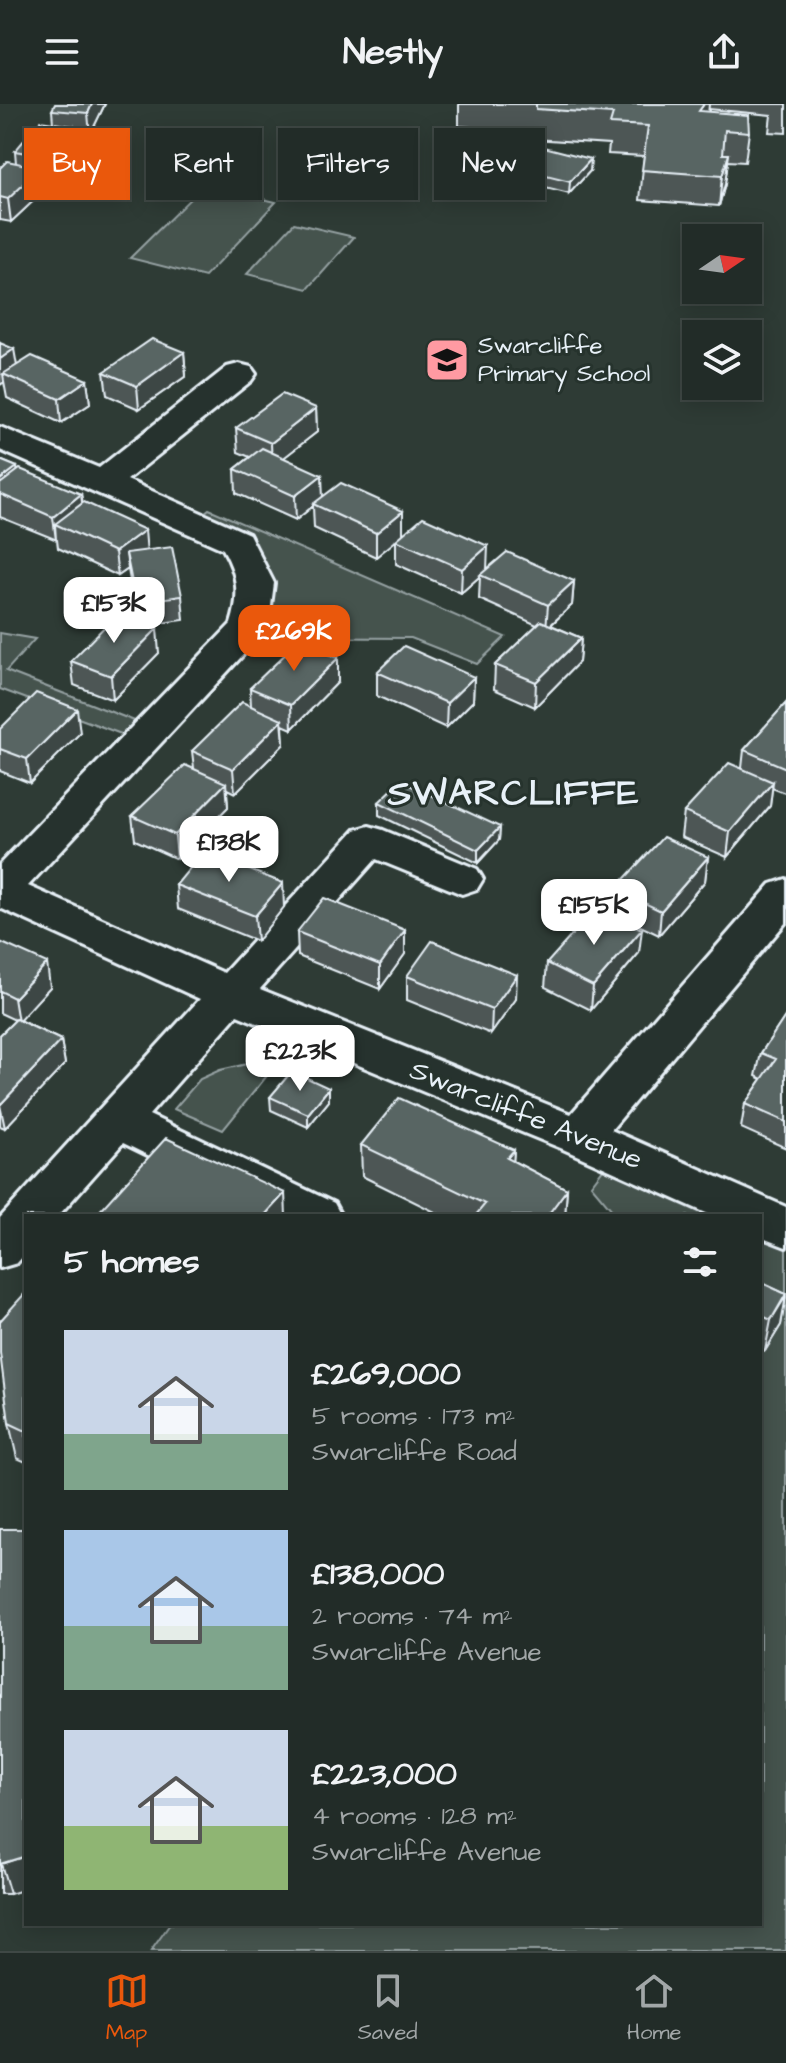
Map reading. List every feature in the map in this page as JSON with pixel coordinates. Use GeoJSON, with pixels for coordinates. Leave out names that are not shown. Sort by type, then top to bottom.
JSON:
{"type":"FeatureCollection","features":[{"type":"Feature","properties":{"kind":"street"},"geometry":{"type":"LineString","coordinates":[[103,482],[227,384]]}},
{"type":"Feature","properties":{"kind":"street"},"geometry":{"type":"LineString","coordinates":[[0,437],[236,542],[254,571],[259,594],[249,628],[0,891]]}},
{"type":"Feature","properties":{"kind":"street"},"geometry":{"type":"LineString","coordinates":[[32,1214],[369,840],[462,879]]}},
{"type":"Feature","properties":{"kind":"street","name":"Swarcliffe Avenue"},"geometry":{"type":"LineString","coordinates":[[0,891],[230,994],[579,1136],[707,1205],[738,1214]]}},
{"type":"Feature","properties":{"kind":"street"},"geometry":{"type":"LineString","coordinates":[[579,1136],[786,894]]}},
{"type":"Feature","properties":{"kind":"street"},"geometry":{"type":"LineString","coordinates":[[118,1120],[313,1214]]}},
{"type":"Feature","properties":{"kind":"street","name":"Swarcliffe Avenue"},"geometry":{"type":"LineString","coordinates":[[762,1221],[786,1228]]}},
{"type":"Feature","properties":{"kind":"street"},"geometry":{"type":"LineString","coordinates":[[0,1249],[24,1223]]}},
{"type":"Feature","properties":{"kind":"shaded area"},"geometry":{"type":"Polygon","coordinates":[[[262,199],[276,202],[205,277],[130,258],[189,200],[262,199]]]}},
{"type":"Feature","properties":{"kind":"shaded area"},"geometry":{"type":"Polygon","coordinates":[[[294,223],[354,237],[308,289],[247,274],[294,223]]]}},
{"type":"Feature","properties":{"kind":"shaded area"},"geometry":{"type":"Polygon","coordinates":[[[209,509],[505,637],[477,664],[411,638],[240,637],[254,571],[193,522],[209,509]]]}},
{"type":"Feature","properties":{"kind":"shaded area"},"geometry":{"type":"Polygon","coordinates":[[[0,633],[35,639],[6,671],[137,722],[124,735],[0,689],[0,633]]]}},
{"type":"Feature","properties":{"kind":"shaded area"},"geometry":{"type":"Polygon","coordinates":[[[283,1056],[223,1130],[174,1109],[200,1079],[220,1070],[283,1056]]]}},
{"type":"Feature","properties":{"kind":"shaded area"},"geometry":{"type":"Polygon","coordinates":[[[616,1152],[755,1214],[615,1214],[591,1185],[616,1152]]]}},
{"type":"Feature","properties":{"kind":"shaded area"},"geometry":{"type":"Polygon","coordinates":[[[762,1217],[786,1228],[786,1951],[151,1951],[169,1926],[762,1926],[762,1217]]]}},
{"type":"Feature","properties":{"kind":"building"},"geometry":{"type":"Polygon","coordinates":[[[55,104],[92,104],[88,113],[52,110],[55,104]]]}},
{"type":"Feature","properties":{"kind":"building"},"geometry":{"type":"Polygon","coordinates":[[[536,104],[704,104],[699,111],[748,115],[749,132],[725,130],[723,154],[729,154],[722,176],[642,170],[648,126],[610,124],[613,114],[536,109],[536,104]]]}},
{"type":"Feature","properties":{"kind":"building"},"geometry":{"type":"Polygon","coordinates":[[[40,121],[74,126],[72,128],[34,128],[40,121]]]}},
{"type":"Feature","properties":{"kind":"building"},"geometry":{"type":"Polygon","coordinates":[[[24,140],[24,153],[15,151],[24,140]]]}},
{"type":"Feature","properties":{"kind":"building"},"geometry":{"type":"Polygon","coordinates":[[[545,147],[591,159],[570,182],[545,176],[545,147]]]}},
{"type":"Feature","properties":{"kind":"building"},"geometry":{"type":"Polygon","coordinates":[[[7,161],[24,164],[24,184],[8,199],[0,197],[0,168],[7,161]]]}},
{"type":"Feature","properties":{"kind":"building"},"geometry":{"type":"Polygon","coordinates":[[[152,339],[184,352],[137,386],[104,372],[152,339]]]}},
{"type":"Feature","properties":{"kind":"building"},"geometry":{"type":"Polygon","coordinates":[[[0,343],[14,349],[0,359],[0,343]]]}},
{"type":"Feature","properties":{"kind":"building"},"geometry":{"type":"Polygon","coordinates":[[[32,356],[87,380],[59,399],[3,374],[32,356]]]}},
{"type":"Feature","properties":{"kind":"building"},"geometry":{"type":"Polygon","coordinates":[[[282,394],[316,408],[271,443],[236,428],[282,394]]]}},
{"type":"Feature","properties":{"kind":"building"},"geometry":{"type":"Polygon","coordinates":[[[262,448],[322,475],[295,496],[235,469],[262,448]]]}},
{"type":"Feature","properties":{"kind":"building"},"geometry":{"type":"Polygon","coordinates":[[[0,460],[17,467],[0,480],[0,460]]]}},
{"type":"Feature","properties":{"kind":"building"},"geometry":{"type":"Polygon","coordinates":[[[20,469],[81,494],[53,517],[0,494],[0,484],[20,469]]]}},
{"type":"Feature","properties":{"kind":"building"},"geometry":{"type":"Polygon","coordinates":[[[341,483],[403,511],[376,533],[313,504],[341,483]]]}},
{"type":"Feature","properties":{"kind":"building"},"geometry":{"type":"Polygon","coordinates":[[[84,502],[145,530],[115,552],[55,524],[84,502]]]}},
{"type":"Feature","properties":{"kind":"building"},"geometry":{"type":"Polygon","coordinates":[[[423,517],[488,546],[462,569],[396,540],[423,517]]]}},
{"type":"Feature","properties":{"kind":"building"},"geometry":{"type":"Polygon","coordinates":[[[172,547],[182,596],[136,602],[126,553],[172,547]]]}},
{"type":"Feature","properties":{"kind":"building"},"geometry":{"type":"Polygon","coordinates":[[[507,552],[574,581],[548,605],[480,575],[507,552]]]}},
{"type":"Feature","properties":{"kind":"building"},"geometry":{"type":"Polygon","coordinates":[[[117,614],[157,629],[111,676],[71,661],[117,614]]]}},
{"type":"Feature","properties":{"kind":"building"},"geometry":{"type":"Polygon","coordinates":[[[541,621],[581,638],[536,682],[495,665],[541,621]]]}},
{"type":"Feature","properties":{"kind":"building"},"geometry":{"type":"Polygon","coordinates":[[[298,642],[338,658],[291,705],[250,688],[298,642]]]}},
{"type":"Feature","properties":{"kind":"building"},"geometry":{"type":"Polygon","coordinates":[[[404,646],[474,677],[447,703],[377,672],[404,646]]]}},
{"type":"Feature","properties":{"kind":"building"},"geometry":{"type":"Polygon","coordinates":[[[36,693],[77,709],[27,759],[0,749],[0,729],[36,693]]]}},
{"type":"Feature","properties":{"kind":"building"},"geometry":{"type":"Polygon","coordinates":[[[242,702],[282,720],[233,769],[192,751],[242,702]]]}},
{"type":"Feature","properties":{"kind":"building"},"geometry":{"type":"Polygon","coordinates":[[[786,703],[786,768],[744,750],[786,703]]]}},
{"type":"Feature","properties":{"kind":"building"},"geometry":{"type":"Polygon","coordinates":[[[729,763],[773,782],[730,832],[684,812],[729,763]]]}},
{"type":"Feature","properties":{"kind":"building"},"geometry":{"type":"Polygon","coordinates":[[[185,765],[226,783],[175,835],[132,816],[185,765]]]}},
{"type":"Feature","properties":{"kind":"building"},"geometry":{"type":"Polygon","coordinates":[[[401,781],[500,827],[478,850],[379,802],[401,781]]]}},
{"type":"Feature","properties":{"kind":"building"},"geometry":{"type":"Polygon","coordinates":[[[663,837],[708,857],[661,911],[615,889],[663,837]]]}},
{"type":"Feature","properties":{"kind":"building"},"geometry":{"type":"Polygon","coordinates":[[[203,852],[283,883],[255,916],[176,885],[203,852]]]}},
{"type":"Feature","properties":{"kind":"building"},"geometry":{"type":"Polygon","coordinates":[[[324,898],[405,930],[380,965],[297,932],[324,898]]]}},
{"type":"Feature","properties":{"kind":"building"},"geometry":{"type":"Polygon","coordinates":[[[596,908],[642,929],[593,986],[547,963],[596,908]]]}},
{"type":"Feature","properties":{"kind":"building"},"geometry":{"type":"Polygon","coordinates":[[[432,941],[517,975],[492,1010],[407,976],[432,941]]]}},
{"type":"Feature","properties":{"kind":"building"},"geometry":{"type":"Polygon","coordinates":[[[0,942],[47,963],[14,998],[0,991],[0,942]]]}},
{"type":"Feature","properties":{"kind":"building"},"geometry":{"type":"Polygon","coordinates":[[[786,1015],[786,1122],[745,1104],[776,1059],[761,1053],[786,1015]]]}},
{"type":"Feature","properties":{"kind":"building"},"geometry":{"type":"Polygon","coordinates":[[[16,1019],[61,1040],[0,1105],[0,1035],[16,1019]]]}},
{"type":"Feature","properties":{"kind":"building"},"geometry":{"type":"Polygon","coordinates":[[[292,1071],[329,1088],[308,1114],[270,1097],[292,1071]]]}},
{"type":"Feature","properties":{"kind":"building"},"geometry":{"type":"Polygon","coordinates":[[[399,1098],[514,1150],[507,1158],[567,1189],[548,1214],[477,1214],[485,1204],[361,1145],[399,1098]]]}},
{"type":"Feature","properties":{"kind":"building"},"geometry":{"type":"Polygon","coordinates":[[[166,1138],[285,1193],[266,1214],[97,1214],[166,1138]]]}},
{"type":"Feature","properties":{"kind":"building"},"geometry":{"type":"Polygon","coordinates":[[[762,1283],[786,1294],[771,1320],[762,1316],[762,1283]]]}},
{"type":"Feature","properties":{"kind":"building"},"geometry":{"type":"Polygon","coordinates":[[[24,1294],[24,1430],[9,1423],[0,1353],[0,1321],[24,1294]]]}},
{"type":"Feature","properties":{"kind":"building"},"geometry":{"type":"Polygon","coordinates":[[[0,1529],[24,1529],[24,1857],[0,1864],[0,1529]]]}},
{"type":"Feature","properties":{"kind":"place","name":"Swarcliffe Primary School"},"geometry":{"type":"Point","coordinates":[447,360]}},
{"type":"Feature","properties":{"kind":"district","name":"SWARCLIFFE"},"geometry":{"type":"Point","coordinates":[514,793]}}]}
